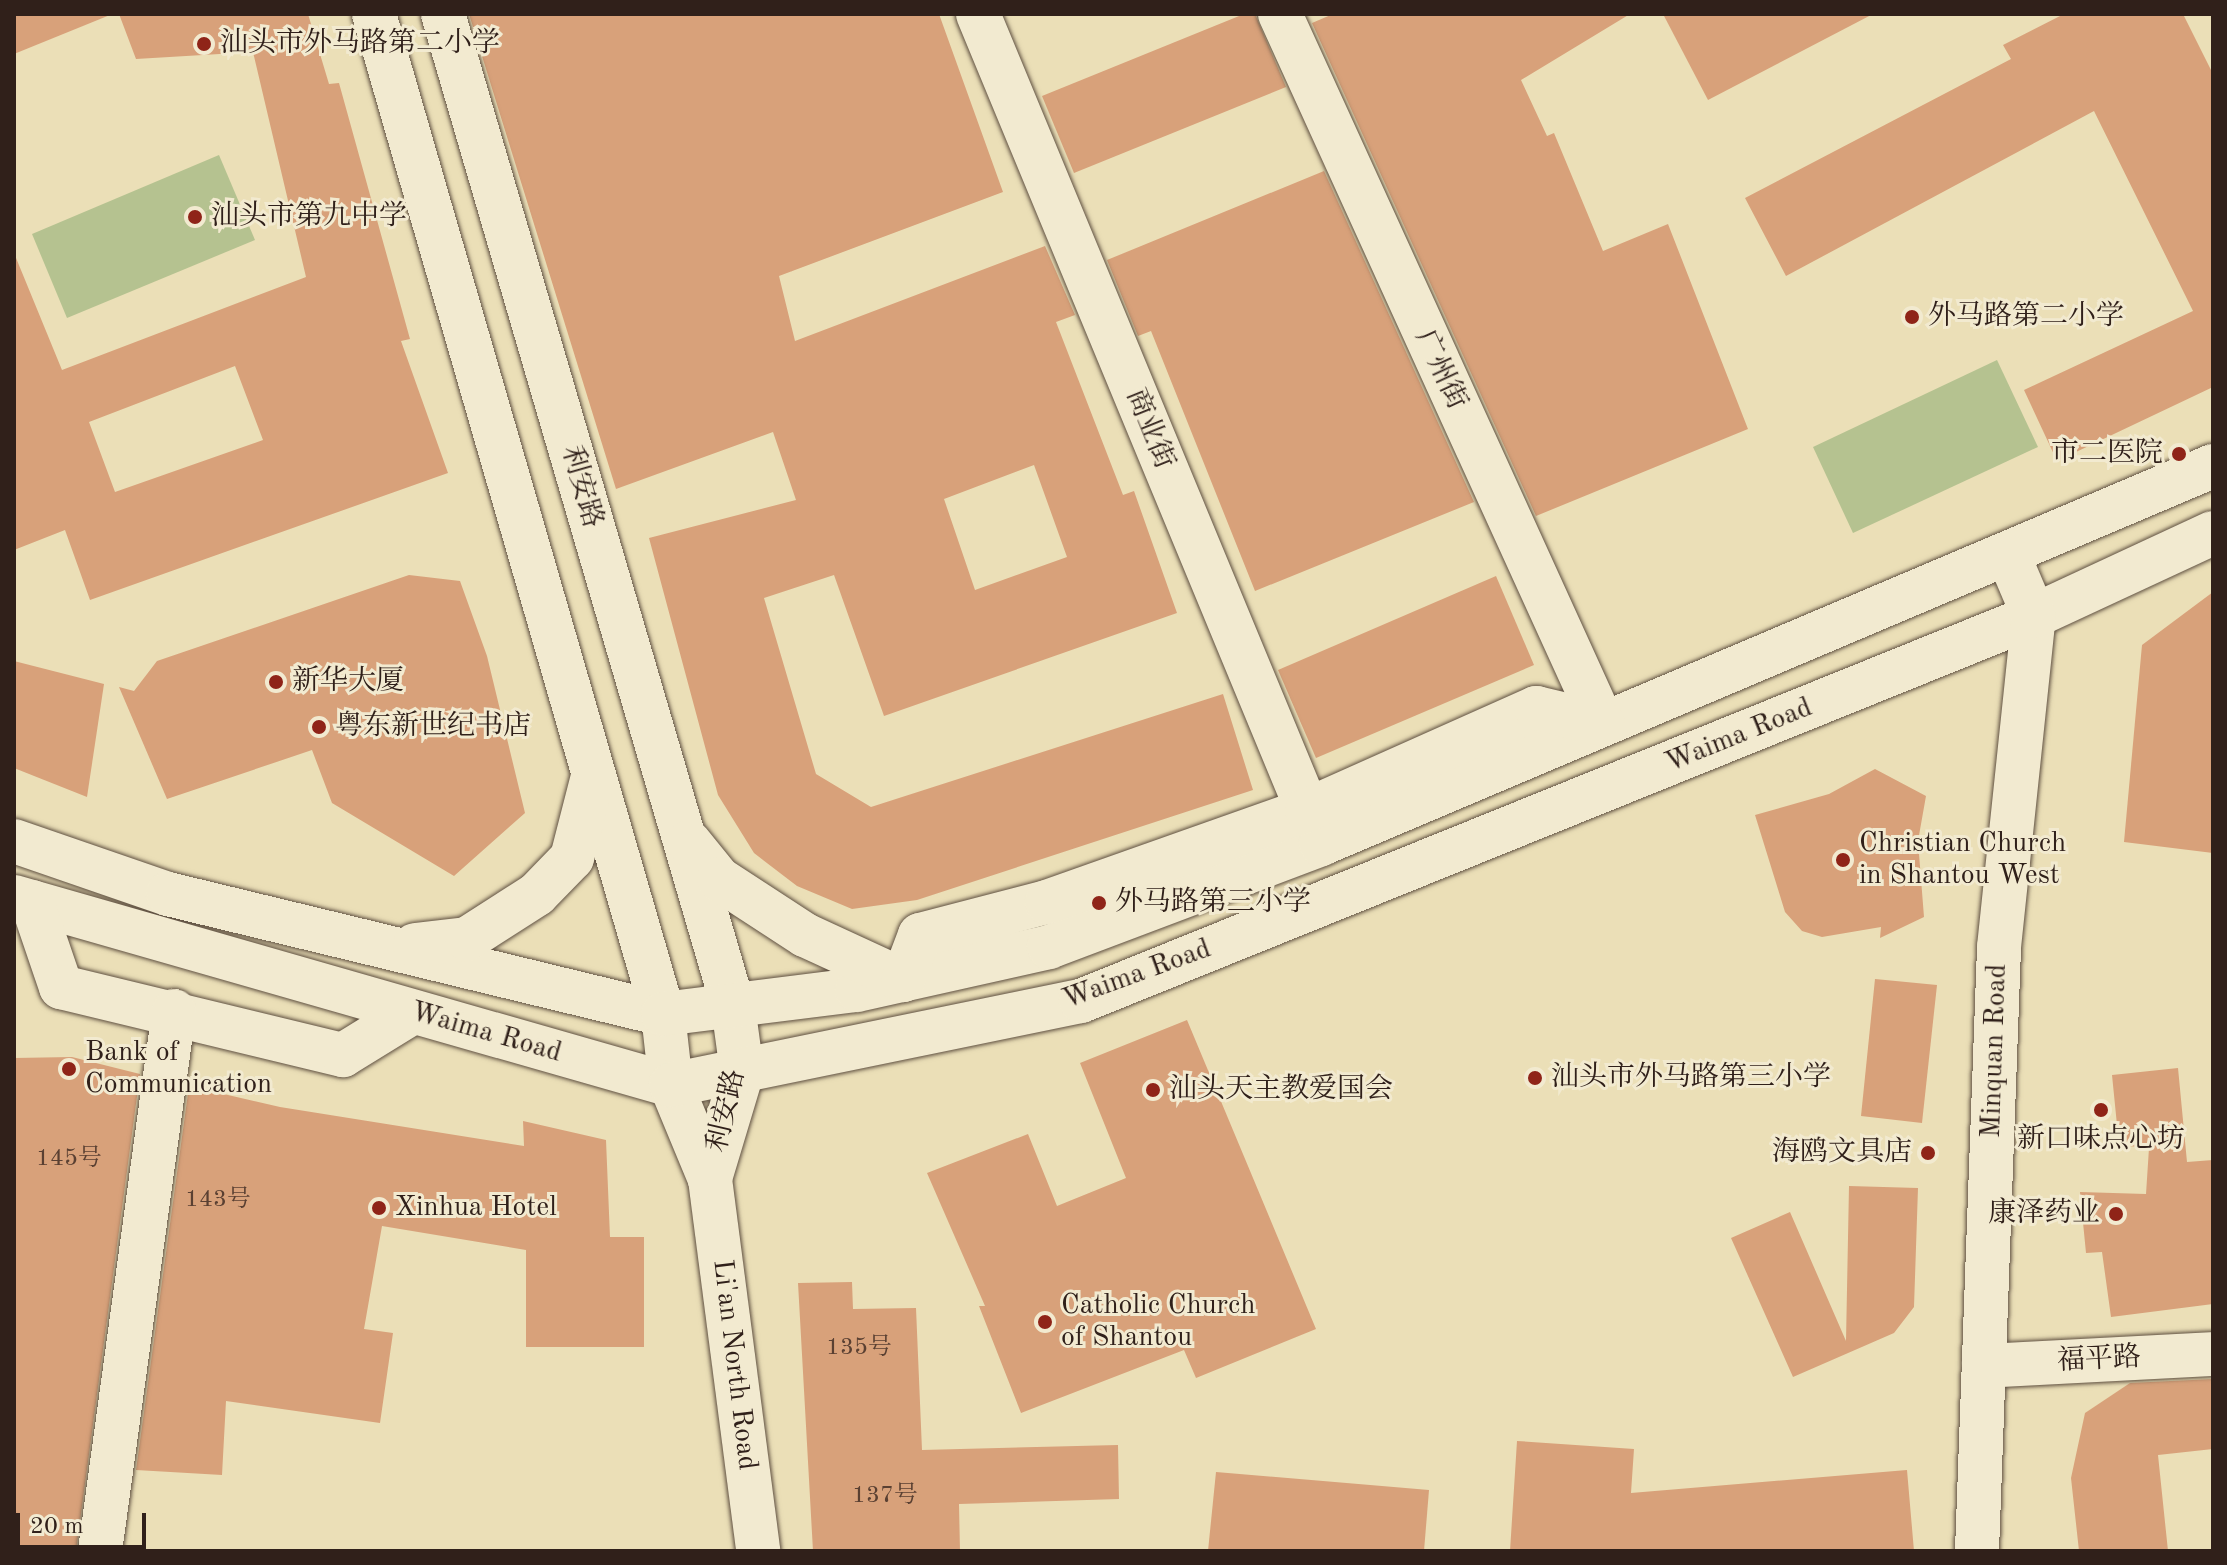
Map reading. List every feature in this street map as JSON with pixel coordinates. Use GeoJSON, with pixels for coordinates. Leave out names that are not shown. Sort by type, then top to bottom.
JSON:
{"type":"FeatureCollection","features":[{"type":"Feature","properties":{"kind":"street","name":"利安路"},"geometry":{"type":"LineString","coordinates":[[374,14],[663,1014],[671,1085],[710,1179]]}},
{"type":"Feature","properties":{"kind":"street","name":"利安路"},"geometry":{"type":"LineString","coordinates":[[443,14],[733,1006],[742,1072],[710,1179]]}},
{"type":"Feature","properties":{"kind":"street","name":"商业街"},"geometry":{"type":"LineString","coordinates":[[978,14],[1314,827]]}},
{"type":"Feature","properties":{"kind":"street","name":"广州街"},"geometry":{"type":"LineString","coordinates":[[1280,14],[1603,724]]}},
{"type":"Feature","properties":{"kind":"street","name":"Waima Road"},"geometry":{"type":"LineString","coordinates":[[14,841],[168,894],[663,1014],[903,980],[1049,947],[1314,827],[1603,724],[2009,557],[2213,466]]}},
{"type":"Feature","properties":{"kind":"street","name":"Waima Road"},"geometry":{"type":"LineString","coordinates":[[23,899],[671,1085],[1081,1001],[2034,616],[2213,533]]}},
{"type":"Feature","properties":{"kind":"street","name":"Minquan Road"},"geometry":{"type":"LineString","coordinates":[[1977,1551],[1999,947],[2034,616],[2009,557]]}},
{"type":"Feature","properties":{"kind":"street"},"geometry":{"type":"LineString","coordinates":[[390,948],[467,939],[537,894],[572,858],[594,774]]}},
{"type":"Feature","properties":{"kind":"street"},"geometry":{"type":"LineString","coordinates":[[683,835],[719,879],[805,935],[903,980]]}},
{"type":"Feature","properties":{"kind":"street"},"geometry":{"type":"LineString","coordinates":[[23,899],[61,987],[174,1011],[343,1055],[413,1012]]}},
{"type":"Feature","properties":{"kind":"street"},"geometry":{"type":"LineString","coordinates":[[100,1551],[174,1011]]}},
{"type":"Feature","properties":{"kind":"street","name":"Li'an North Road"},"geometry":{"type":"LineString","coordinates":[[710,1179],[758,1551]]}},
{"type":"Feature","properties":{"kind":"street","name":"福平路"},"geometry":{"type":"LineString","coordinates":[[1984,1366],[2213,1354]]}},
{"type":"Feature","properties":{"kind":"green space"},"geometry":{"type":"Polygon","coordinates":[[[219,155],[255,240],[67,318],[32,234],[219,155]]]}},
{"type":"Feature","properties":{"kind":"green space"},"geometry":{"type":"Polygon","coordinates":[[[1997,360],[2038,447],[1853,533],[1813,447],[1997,360]]]}},
{"type":"Feature","properties":{"kind":"building"},"geometry":{"type":"Polygon","coordinates":[[[14,14],[110,14],[110,15],[14,54],[14,14]]]}},
{"type":"Feature","properties":{"kind":"building"},"geometry":{"type":"Polygon","coordinates":[[[119,14],[308,14],[329,84],[339,83],[410,339],[401,341],[448,473],[90,600],[65,530],[14,550],[14,253],[62,370],[306,277],[253,52],[136,59],[119,14]],[[235,366],[89,422],[115,492],[263,440],[235,366]]]}},
{"type":"Feature","properties":{"kind":"building"},"geometry":{"type":"Polygon","coordinates":[[[469,14],[939,14],[1003,192],[779,276],[795,341],[1045,246],[1075,315],[1056,322],[1123,495],[1134,491],[1177,613],[884,716],[834,575],[764,598],[816,774],[871,807],[1223,694],[1253,790],[917,900],[852,909],[797,886],[754,853],[718,795],[649,538],[796,500],[773,432],[616,489],[469,14]],[[1034,465],[944,499],[975,590],[1067,557],[1034,465]]]}},
{"type":"Feature","properties":{"kind":"building"},"geometry":{"type":"Polygon","coordinates":[[[1244,14],[1255,14],[1286,87],[1074,173],[1042,96],[1244,14]]]}},
{"type":"Feature","properties":{"kind":"building"},"geometry":{"type":"Polygon","coordinates":[[[1333,14],[1630,14],[1521,80],[1547,136],[1554,133],[1603,251],[1668,224],[1748,429],[1536,516],[1312,23],[1333,14]]]}},
{"type":"Feature","properties":{"kind":"building"},"geometry":{"type":"Polygon","coordinates":[[[1663,14],[1873,14],[1708,100],[1663,14]]]}},
{"type":"Feature","properties":{"kind":"building"},"geometry":{"type":"Polygon","coordinates":[[[2064,14],[2183,14],[2213,74],[2213,387],[2057,461],[2024,390],[2193,311],[2094,111],[1786,276],[1745,198],[2011,59],[2003,45],[2064,14]]]}},
{"type":"Feature","properties":{"kind":"building"},"geometry":{"type":"Polygon","coordinates":[[[1324,171],[1474,502],[1255,591],[1151,331],[1138,336],[1107,260],[1324,171]]]}},
{"type":"Feature","properties":{"kind":"building","name":"粤东新世纪书店"},"geometry":{"type":"Polygon","coordinates":[[[409,575],[460,581],[487,656],[525,813],[454,876],[332,803],[312,750],[167,799],[119,687],[134,691],[157,661],[409,575]]]}},
{"type":"Feature","properties":{"kind":"building"},"geometry":{"type":"Polygon","coordinates":[[[1496,576],[1534,665],[1316,758],[1278,670],[1496,576]]]}},
{"type":"Feature","properties":{"kind":"building"},"geometry":{"type":"Polygon","coordinates":[[[2213,592],[2213,853],[2124,842],[2142,645],[2213,592]]]}},
{"type":"Feature","properties":{"kind":"building"},"geometry":{"type":"Polygon","coordinates":[[[14,661],[104,684],[87,797],[14,768],[14,661]]]}},
{"type":"Feature","properties":{"kind":"building","name":"Christian Church in Shantou West"},"geometry":{"type":"Polygon","coordinates":[[[1875,769],[1926,796],[1918,841],[1924,917],[1880,938],[1881,927],[1822,937],[1802,931],[1785,912],[1755,815],[1829,794],[1875,769]]]}},
{"type":"Feature","properties":{"kind":"building"},"geometry":{"type":"Polygon","coordinates":[[[1875,979],[1937,985],[1922,1123],[1861,1116],[1875,979]]]}},
{"type":"Feature","properties":{"kind":"building"},"geometry":{"type":"Polygon","coordinates":[[[1187,1020],[1316,1329],[1196,1378],[1184,1350],[1021,1413],[979,1306],[985,1306],[927,1173],[1028,1134],[1057,1206],[1126,1178],[1080,1063],[1187,1020]]]}},
{"type":"Feature","properties":{"kind":"building"},"geometry":{"type":"Polygon","coordinates":[[[72,1057],[140,1074],[76,1551],[14,1551],[14,1058],[72,1057]]]}},
{"type":"Feature","properties":{"kind":"building"},"geometry":{"type":"Polygon","coordinates":[[[2178,1068],[2187,1162],[2213,1160],[2213,1304],[2111,1317],[2102,1252],[2086,1253],[2080,1192],[2146,1194],[2149,1148],[2119,1145],[2112,1075],[2178,1068]]]}},
{"type":"Feature","properties":{"kind":"building"},"geometry":{"type":"Polygon","coordinates":[[[189,1086],[280,1107],[524,1146],[523,1121],[606,1140],[610,1237],[644,1237],[644,1347],[526,1347],[526,1250],[382,1226],[364,1329],[393,1333],[380,1423],[226,1401],[222,1475],[136,1470],[189,1086]]]}},
{"type":"Feature","properties":{"kind":"building"},"geometry":{"type":"Polygon","coordinates":[[[1849,1186],[1918,1188],[1914,1307],[1894,1333],[1793,1377],[1731,1238],[1790,1212],[1846,1341],[1849,1186]]]}},
{"type":"Feature","properties":{"kind":"building"},"geometry":{"type":"Polygon","coordinates":[[[852,1282],[853,1309],[916,1308],[922,1450],[1118,1445],[1119,1499],[959,1504],[960,1551],[813,1551],[798,1283],[852,1282]]]}},
{"type":"Feature","properties":{"kind":"building"},"geometry":{"type":"Polygon","coordinates":[[[2213,1379],[2213,1449],[2158,1455],[2168,1551],[2079,1551],[2071,1478],[2085,1413],[2130,1383],[2213,1379]]]}},
{"type":"Feature","properties":{"kind":"building"},"geometry":{"type":"Polygon","coordinates":[[[1517,1441],[1634,1449],[1631,1493],[1907,1470],[1914,1551],[1510,1551],[1517,1441]]]}},
{"type":"Feature","properties":{"kind":"building"},"geometry":{"type":"Polygon","coordinates":[[[1216,1472],[1429,1490],[1424,1551],[1208,1551],[1216,1472]]]}},
{"type":"Feature","properties":{"kind":"place","name":"汕头市外马路第二小学"},"geometry":{"type":"Point","coordinates":[204,44]}},
{"type":"Feature","properties":{"kind":"place","name":"汕头市第九中学"},"geometry":{"type":"Point","coordinates":[195,217]}},
{"type":"Feature","properties":{"kind":"place","name":"外马路第二小学"},"geometry":{"type":"Point","coordinates":[1912,317]}},
{"type":"Feature","properties":{"kind":"place","name":"市二医院"},"geometry":{"type":"Point","coordinates":[2179,454]}},
{"type":"Feature","properties":{"kind":"place","name":"新华大厦"},"geometry":{"type":"Point","coordinates":[276,682]}},
{"type":"Feature","properties":{"kind":"place","name":"粤东新世纪书店"},"geometry":{"type":"Point","coordinates":[319,727]}},
{"type":"Feature","properties":{"kind":"place","name":"Christian Church in Shantou West"},"geometry":{"type":"Point","coordinates":[1843,860]}},
{"type":"Feature","properties":{"kind":"place","name":"外马路第三小学"},"geometry":{"type":"Point","coordinates":[1099,903]}},
{"type":"Feature","properties":{"kind":"place","name":"Bank of Communication"},"geometry":{"type":"Point","coordinates":[69,1069]}},
{"type":"Feature","properties":{"kind":"place","name":"汕头市外马路第三小学"},"geometry":{"type":"Point","coordinates":[1535,1078]}},
{"type":"Feature","properties":{"kind":"place","name":"汕头天主教爱国会"},"geometry":{"type":"Point","coordinates":[1153,1090]}},
{"type":"Feature","properties":{"kind":"place","name":"新口味点心坊"},"geometry":{"type":"Point","coordinates":[2101,1110]}},
{"type":"Feature","properties":{"kind":"place","name":"海鸥文具店"},"geometry":{"type":"Point","coordinates":[1928,1153]}},
{"type":"Feature","properties":{"kind":"place","name":"Xinhua Hotel"},"geometry":{"type":"Point","coordinates":[379,1208]}},
{"type":"Feature","properties":{"kind":"place","name":"康泽药业"},"geometry":{"type":"Point","coordinates":[2116,1214]}},
{"type":"Feature","properties":{"kind":"place","name":"Catholic Church of Shantou"},"geometry":{"type":"Point","coordinates":[1045,1322]}}]}
